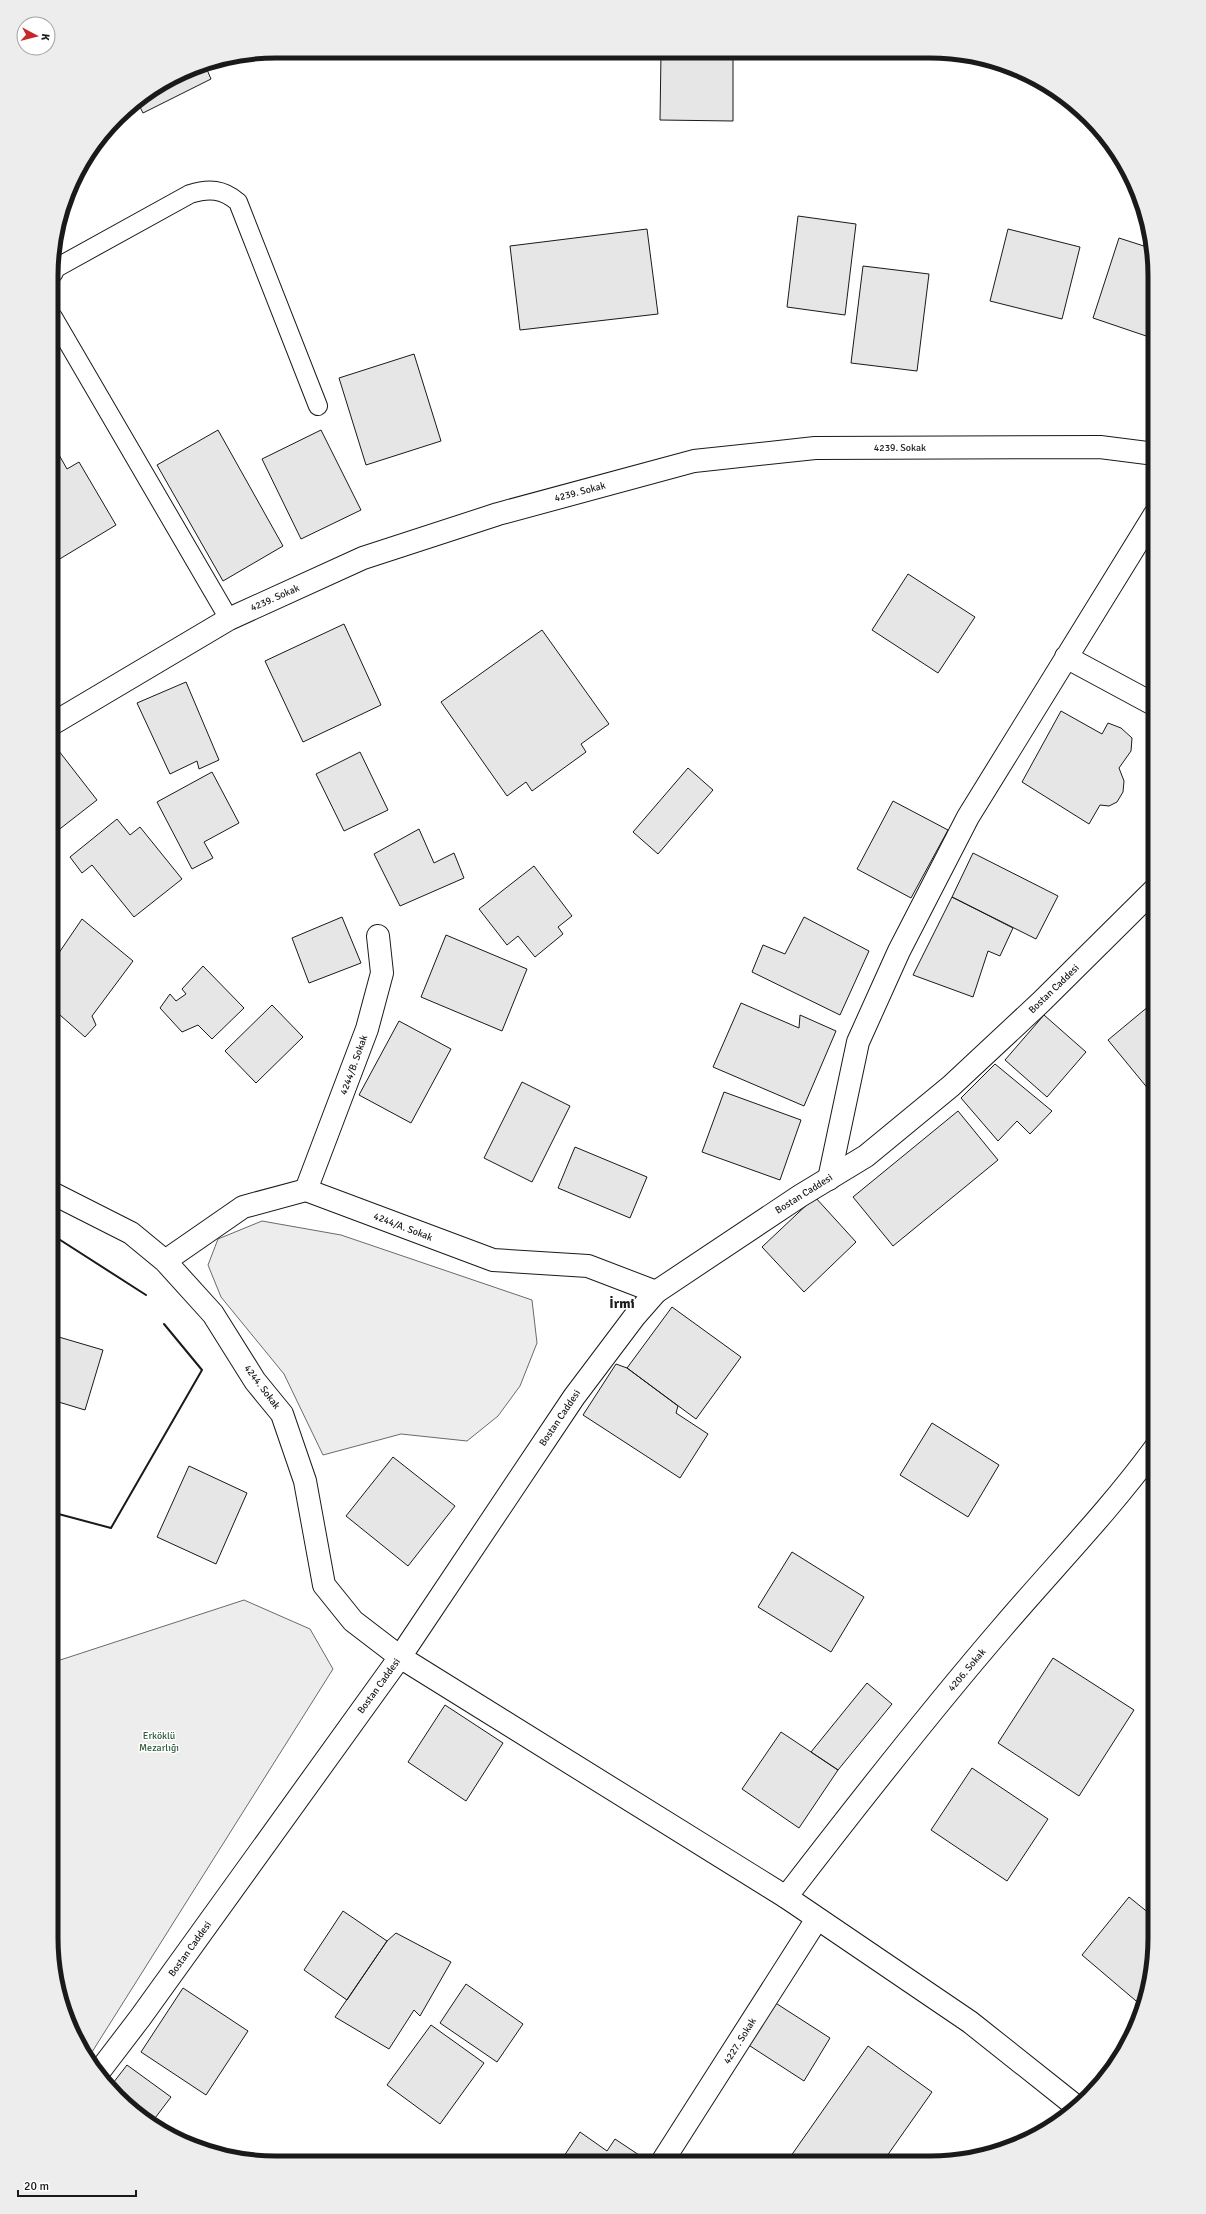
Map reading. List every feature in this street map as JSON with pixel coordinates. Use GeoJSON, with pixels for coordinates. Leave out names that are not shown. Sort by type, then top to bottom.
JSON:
{"type":"FeatureCollection","features":[{"type":"Feature","properties":{"kind":"street","name":"4239. Sokak"},"geometry":{"type":"LineString","coordinates":[[58,720],[229,618],[363,558],[498,514],[694,461],[815,448],[1100,447],[1148,453]]}},
{"type":"Feature","properties":{"kind":"street"},"geometry":{"type":"LineString","coordinates":[[829,1179],[858,1042],[899,951],[968,817],[1148,525]]}},
{"type":"Feature","properties":{"kind":"street"},"geometry":{"type":"LineString","coordinates":[[1066,657],[1148,701]]}},
{"type":"Feature","properties":{"kind":"street","name":"Bostan Caddesi"},"geometry":{"type":"LineString","coordinates":[[101,2069],[140,2018],[400,1657],[574,1397],[635,1316],[656,1292],[866,1156],[951,1086],[1041,1002],[1148,896]]}},
{"type":"Feature","properties":{"kind":"street","name":"4244/B. Sokak"},"geometry":{"type":"LineString","coordinates":[[306,1190],[368,1029],[382,973],[378,936]]}},
{"type":"Feature","properties":{"kind":"street"},"geometry":{"type":"LineString","coordinates":[[165,1261],[243,1207],[306,1190]]}},
{"type":"Feature","properties":{"kind":"street","name":"4244/A. Sokak"},"geometry":{"type":"LineString","coordinates":[[306,1190],[493,1260],[588,1266],[656,1292]]}},
{"type":"Feature","properties":{"kind":"street","name":"4244. Sokak"},"geometry":{"type":"LineString","coordinates":[[58,1196],[131,1233],[165,1261],[214,1314],[255,1381],[282,1414],[305,1481],[324,1585],[353,1621],[400,1657],[786,1897],[970,2022],[1072,2103]]}},
{"type":"Feature","properties":{"kind":"street","name":"4206. Sokak"},"geometry":{"type":"LineString","coordinates":[[786,1897],[900,1749],[1002,1628],[1126,1487],[1148,1457]]}},
{"type":"Feature","properties":{"kind":"street","name":"4227. Sokak"},"geometry":{"type":"LineString","coordinates":[[666,2156],[817,1918]]}},
{"type":"Feature","properties":{"kind":"lane"},"geometry":{"type":"LineString","coordinates":[[58,267],[190,194],[211,189],[230,196],[238,202],[318,406]]}},
{"type":"Feature","properties":{"kind":"lane"},"geometry":{"type":"LineString","coordinates":[[58,326],[229,618]]}},
{"type":"Feature","properties":{"kind":"shaded area"},"geometry":{"type":"Polygon","coordinates":[[[262,1221],[341,1235],[532,1300],[537,1343],[520,1386],[498,1416],[467,1441],[401,1434],[323,1455],[284,1374],[221,1297],[208,1265],[218,1239],[262,1221]]]}},
{"type":"Feature","properties":{"kind":"shaded area","name":"Erköklü Mezarlığı"},"geometry":{"type":"Polygon","coordinates":[[[244,1600],[310,1629],[333,1669],[91,2053],[80,2034],[65,1994],[58,1952],[58,1661],[244,1600]]]}},
{"type":"Feature","properties":{"kind":"building"},"geometry":{"type":"Polygon","coordinates":[[[661,58],[733,59],[733,121],[660,120],[661,58]]]}},
{"type":"Feature","properties":{"kind":"building"},"geometry":{"type":"Polygon","coordinates":[[[207,70],[211,79],[143,113],[139,106],[143,103],[180,80],[207,70]]]}},
{"type":"Feature","properties":{"kind":"building"},"geometry":{"type":"Polygon","coordinates":[[[798,216],[856,224],[845,315],[787,307],[798,216]]]}},
{"type":"Feature","properties":{"kind":"building"},"geometry":{"type":"Polygon","coordinates":[[[647,229],[658,314],[520,330],[510,246],[647,229]]]}},
{"type":"Feature","properties":{"kind":"building"},"geometry":{"type":"Polygon","coordinates":[[[1008,229],[1080,247],[1062,319],[990,301],[1008,229]]]}},
{"type":"Feature","properties":{"kind":"building"},"geometry":{"type":"Polygon","coordinates":[[[1119,238],[1146,247],[1148,262],[1148,337],[1093,318],[1119,238]]]}},
{"type":"Feature","properties":{"kind":"building"},"geometry":{"type":"Polygon","coordinates":[[[863,266],[929,274],[917,371],[851,363],[863,266]]]}},
{"type":"Feature","properties":{"kind":"building"},"geometry":{"type":"Polygon","coordinates":[[[414,354],[441,441],[366,465],[339,378],[414,354]]]}},
{"type":"Feature","properties":{"kind":"building"},"geometry":{"type":"Polygon","coordinates":[[[218,430],[283,546],[223,581],[157,465],[218,430]]]}},
{"type":"Feature","properties":{"kind":"building"},"geometry":{"type":"Polygon","coordinates":[[[321,430],[361,510],[301,539],[262,459],[321,430]]]}},
{"type":"Feature","properties":{"kind":"building"},"geometry":{"type":"Polygon","coordinates":[[[58,453],[67,469],[79,462],[116,525],[58,560],[58,453]]]}},
{"type":"Feature","properties":{"kind":"building"},"geometry":{"type":"Polygon","coordinates":[[[908,574],[975,617],[938,673],[872,630],[908,574]]]}},
{"type":"Feature","properties":{"kind":"building"},"geometry":{"type":"Polygon","coordinates":[[[344,624],[381,705],[303,742],[265,661],[344,624]]]}},
{"type":"Feature","properties":{"kind":"building"},"geometry":{"type":"Polygon","coordinates":[[[542,630],[609,724],[581,744],[586,752],[532,791],[526,782],[507,796],[441,702],[542,630]]]}},
{"type":"Feature","properties":{"kind":"building"},"geometry":{"type":"Polygon","coordinates":[[[186,682],[219,760],[199,769],[197,761],[170,774],[137,703],[186,682]]]}},
{"type":"Feature","properties":{"kind":"building"},"geometry":{"type":"Polygon","coordinates":[[[1061,711],[1102,734],[1108,723],[1121,728],[1132,738],[1131,751],[1119,768],[1124,781],[1123,792],[1117,802],[1109,806],[1100,805],[1089,824],[1022,782],[1061,711]]]}},
{"type":"Feature","properties":{"kind":"building"},"geometry":{"type":"Polygon","coordinates":[[[58,750],[97,800],[58,830],[58,750]]]}},
{"type":"Feature","properties":{"kind":"building"},"geometry":{"type":"Polygon","coordinates":[[[360,752],[388,810],[344,831],[316,774],[360,752]]]}},
{"type":"Feature","properties":{"kind":"building"},"geometry":{"type":"Polygon","coordinates":[[[688,768],[713,790],[658,854],[633,832],[688,768]]]}},
{"type":"Feature","properties":{"kind":"building"},"geometry":{"type":"Polygon","coordinates":[[[212,772],[239,823],[204,842],[213,858],[192,869],[157,802],[212,772]]]}},
{"type":"Feature","properties":{"kind":"building"},"geometry":{"type":"Polygon","coordinates":[[[893,801],[948,830],[911,898],[857,869],[893,801]]]}},
{"type":"Feature","properties":{"kind":"building"},"geometry":{"type":"Polygon","coordinates":[[[117,819],[130,835],[140,827],[182,879],[134,917],[92,865],[82,873],[70,857],[117,819]]]}},
{"type":"Feature","properties":{"kind":"building"},"geometry":{"type":"Polygon","coordinates":[[[419,829],[434,863],[454,853],[464,878],[400,906],[374,854],[419,829]]]}},
{"type":"Feature","properties":{"kind":"building"},"geometry":{"type":"Polygon","coordinates":[[[973,853],[1058,896],[1036,939],[952,897],[973,853]]]}},
{"type":"Feature","properties":{"kind":"building"},"geometry":{"type":"Polygon","coordinates":[[[534,866],[572,916],[558,927],[563,934],[535,957],[518,936],[507,945],[479,909],[534,866]]]}},
{"type":"Feature","properties":{"kind":"building"},"geometry":{"type":"Polygon","coordinates":[[[952,897],[1013,928],[1000,956],[988,951],[973,997],[913,975],[952,897]]]}},
{"type":"Feature","properties":{"kind":"building"},"geometry":{"type":"Polygon","coordinates":[[[342,917],[361,963],[309,983],[292,938],[342,917]]]}},
{"type":"Feature","properties":{"kind":"building"},"geometry":{"type":"Polygon","coordinates":[[[804,917],[869,951],[840,1015],[752,972],[763,945],[785,954],[804,917]]]}},
{"type":"Feature","properties":{"kind":"building"},"geometry":{"type":"Polygon","coordinates":[[[82,919],[133,961],[92,1016],[96,1025],[85,1037],[58,1013],[58,954],[82,919]]]}},
{"type":"Feature","properties":{"kind":"building"},"geometry":{"type":"Polygon","coordinates":[[[446,935],[527,969],[502,1031],[421,997],[446,935]]]}},
{"type":"Feature","properties":{"kind":"building"},"geometry":{"type":"Polygon","coordinates":[[[203,966],[244,1008],[212,1039],[198,1025],[182,1032],[160,1008],[170,994],[176,1001],[186,994],[182,989],[203,966]]]}},
{"type":"Feature","properties":{"kind":"building"},"geometry":{"type":"Polygon","coordinates":[[[741,1003],[799,1028],[800,1015],[836,1031],[804,1106],[713,1067],[741,1003]]]}},
{"type":"Feature","properties":{"kind":"building"},"geometry":{"type":"Polygon","coordinates":[[[272,1005],[303,1037],[256,1083],[225,1051],[272,1005]]]}},
{"type":"Feature","properties":{"kind":"building"},"geometry":{"type":"Polygon","coordinates":[[[1148,1007],[1148,1089],[1108,1040],[1148,1007]]]}},
{"type":"Feature","properties":{"kind":"building"},"geometry":{"type":"Polygon","coordinates":[[[1044,1015],[1086,1052],[1047,1097],[1005,1060],[1044,1015]]]}},
{"type":"Feature","properties":{"kind":"building"},"geometry":{"type":"Polygon","coordinates":[[[399,1021],[451,1049],[411,1123],[359,1095],[399,1021]]]}},
{"type":"Feature","properties":{"kind":"building"},"geometry":{"type":"Polygon","coordinates":[[[995,1064],[1052,1111],[1030,1134],[1017,1121],[998,1141],[961,1098],[995,1064]]]}},
{"type":"Feature","properties":{"kind":"building"},"geometry":{"type":"Polygon","coordinates":[[[522,1082],[570,1106],[532,1182],[484,1158],[522,1082]]]}},
{"type":"Feature","properties":{"kind":"building"},"geometry":{"type":"Polygon","coordinates":[[[724,1092],[801,1120],[780,1180],[702,1152],[724,1092]]]}},
{"type":"Feature","properties":{"kind":"building"},"geometry":{"type":"Polygon","coordinates":[[[958,1111],[998,1160],[893,1246],[853,1197],[958,1111]]]}},
{"type":"Feature","properties":{"kind":"building"},"geometry":{"type":"Polygon","coordinates":[[[575,1147],[647,1177],[630,1218],[558,1188],[575,1147]]]}},
{"type":"Feature","properties":{"kind":"building"},"geometry":{"type":"Polygon","coordinates":[[[815,1197],[856,1242],[804,1292],[762,1247],[815,1197]]]}},
{"type":"Feature","properties":{"kind":"building"},"geometry":{"type":"Polygon","coordinates":[[[672,1307],[741,1357],[696,1419],[627,1368],[672,1307]]]}},
{"type":"Feature","properties":{"kind":"building"},"geometry":{"type":"Polygon","coordinates":[[[58,1337],[103,1350],[85,1410],[58,1402],[58,1337]]]}},
{"type":"Feature","properties":{"kind":"building"},"geometry":{"type":"Polygon","coordinates":[[[616,1364],[627,1368],[678,1406],[676,1413],[708,1434],[680,1478],[583,1415],[616,1364]]]}},
{"type":"Feature","properties":{"kind":"building"},"geometry":{"type":"Polygon","coordinates":[[[932,1423],[999,1465],[968,1517],[900,1475],[932,1423]]]}},
{"type":"Feature","properties":{"kind":"building"},"geometry":{"type":"Polygon","coordinates":[[[393,1457],[455,1506],[408,1566],[346,1516],[393,1457]]]}},
{"type":"Feature","properties":{"kind":"building"},"geometry":{"type":"Polygon","coordinates":[[[189,1466],[247,1493],[216,1564],[157,1537],[189,1466]]]}},
{"type":"Feature","properties":{"kind":"building"},"geometry":{"type":"Polygon","coordinates":[[[792,1552],[864,1597],[831,1652],[758,1607],[792,1552]]]}},
{"type":"Feature","properties":{"kind":"building"},"geometry":{"type":"Polygon","coordinates":[[[1053,1658],[1134,1710],[1079,1796],[998,1743],[1053,1658]]]}},
{"type":"Feature","properties":{"kind":"building"},"geometry":{"type":"Polygon","coordinates":[[[867,1683],[892,1704],[838,1770],[811,1752],[867,1683]]]}},
{"type":"Feature","properties":{"kind":"building"},"geometry":{"type":"Polygon","coordinates":[[[445,1705],[503,1743],[466,1801],[408,1762],[445,1705]]]}},
{"type":"Feature","properties":{"kind":"building"},"geometry":{"type":"Polygon","coordinates":[[[781,1732],[838,1770],[799,1828],[742,1789],[781,1732]]]}},
{"type":"Feature","properties":{"kind":"building"},"geometry":{"type":"Polygon","coordinates":[[[972,1768],[1048,1819],[1007,1881],[931,1830],[972,1768]]]}},
{"type":"Feature","properties":{"kind":"building"},"geometry":{"type":"Polygon","coordinates":[[[1129,1897],[1148,1912],[1148,1952],[1144,1981],[1138,2003],[1082,1955],[1129,1897]]]}},
{"type":"Feature","properties":{"kind":"building"},"geometry":{"type":"Polygon","coordinates":[[[343,1911],[387,1941],[347,2000],[304,1970],[343,1911]]]}},
{"type":"Feature","properties":{"kind":"building"},"geometry":{"type":"Polygon","coordinates":[[[396,1933],[451,1962],[420,2016],[414,2010],[389,2049],[335,2017],[387,1941],[396,1933]]]}},
{"type":"Feature","properties":{"kind":"building"},"geometry":{"type":"Polygon","coordinates":[[[466,1984],[523,2024],[497,2062],[440,2023],[466,1984]]]}},
{"type":"Feature","properties":{"kind":"building"},"geometry":{"type":"Polygon","coordinates":[[[183,1988],[248,2031],[206,2095],[141,2052],[183,1988]]]}},
{"type":"Feature","properties":{"kind":"building"},"geometry":{"type":"Polygon","coordinates":[[[774,2002],[830,2038],[804,2081],[747,2044],[774,2002]]]}},
{"type":"Feature","properties":{"kind":"building"},"geometry":{"type":"Polygon","coordinates":[[[431,2025],[484,2063],[440,2124],[387,2085],[431,2025]]]}},
{"type":"Feature","properties":{"kind":"building"},"geometry":{"type":"Polygon","coordinates":[[[868,2046],[932,2092],[887,2156],[791,2156],[868,2046]]]}},
{"type":"Feature","properties":{"kind":"building"},"geometry":{"type":"Polygon","coordinates":[[[127,2065],[171,2097],[155,2119],[132,2102],[113,2083],[127,2065]]]}},
{"type":"Feature","properties":{"kind":"building"},"geometry":{"type":"Polygon","coordinates":[[[580,2132],[607,2151],[615,2139],[640,2156],[564,2156],[580,2132]]]}},
{"type":"Feature","properties":{"kind":"wall"},"geometry":{"type":"LineString","coordinates":[[58,1239],[146,1295]]}},
{"type":"Feature","properties":{"kind":"wall"},"geometry":{"type":"LineString","coordinates":[[58,1514],[111,1528],[202,1370],[164,1324]]}},
{"type":"Feature","properties":{"kind":"district","name":"İrmi"},"geometry":{"type":"Point","coordinates":[622,1303]}}]}
